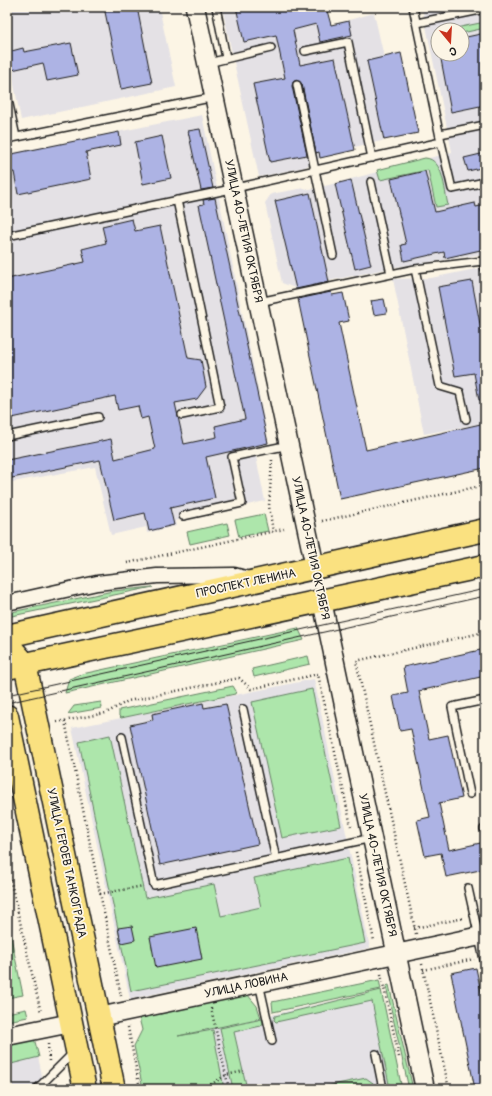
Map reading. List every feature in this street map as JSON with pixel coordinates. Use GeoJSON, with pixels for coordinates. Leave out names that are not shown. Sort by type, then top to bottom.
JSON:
{"type":"FeatureCollection","features":[{"type":"Feature","properties":{"kind":"main road","name":"ПРОСПЕКТ ЛЕНИНА"},"geometry":{"type":"LineString","coordinates":[[7,636],[485,530]]}},
{"type":"Feature","properties":{"kind":"main road"},"geometry":{"type":"LineString","coordinates":[[16,666],[485,566]]}},
{"type":"Feature","properties":{"kind":"main road","name":"УЛИЦА 40-ЛЕТИЯ ОКТЯБРЯ"},"geometry":{"type":"LineString","coordinates":[[315,567],[322,601]]}},
{"type":"Feature","properties":{"kind":"main road","name":"УЛИЦА ГЕРОЕВ ТАНКОГРАДА"},"geometry":{"type":"LineString","coordinates":[[7,643],[16,666],[99,1017],[114,1089]]}},
{"type":"Feature","properties":{"kind":"main road"},"geometry":{"type":"LineString","coordinates":[[7,716],[85,1089]]}},
{"type":"Feature","properties":{"kind":"main road","name":"УЛИЦА ЛОВИНА"},"geometry":{"type":"LineString","coordinates":[[71,1023],[99,1017]]}},
{"type":"Feature","properties":{"kind":"street","name":"УЛИЦА 40-ЛЕТИЯ ОКТЯБРЯ"},"geometry":{"type":"LineString","coordinates":[[195,7],[216,97],[315,567]]}},
{"type":"Feature","properties":{"kind":"street"},"geometry":{"type":"LineString","coordinates":[[7,603],[97,583],[157,576],[234,574],[254,581]]}},
{"type":"Feature","properties":{"kind":"street","name":"УЛИЦА 40-ЛЕТИЯ ОКТЯБРЯ"},"geometry":{"type":"LineString","coordinates":[[322,601],[425,1089]]}},
{"type":"Feature","properties":{"kind":"street","name":"УЛИЦА ЛОВИНА"},"geometry":{"type":"LineString","coordinates":[[99,1017],[482,935]]}},
{"type":"Feature","properties":{"kind":"street","name":"УЛИЦА ЛОВИНА"},"geometry":{"type":"LineString","coordinates":[[7,1036],[71,1023]]}},
{"type":"Feature","properties":{"kind":"lane"},"geometry":{"type":"LineString","coordinates":[[216,7],[226,58]]}},
{"type":"Feature","properties":{"kind":"lane"},"geometry":{"type":"LineString","coordinates":[[413,7],[452,189],[485,182]]}},
{"type":"Feature","properties":{"kind":"lane"},"geometry":{"type":"LineString","coordinates":[[417,23],[485,10]]}},
{"type":"Feature","properties":{"kind":"lane"},"geometry":{"type":"LineString","coordinates":[[305,50],[348,42],[372,158]]}},
{"type":"Feature","properties":{"kind":"lane"},"geometry":{"type":"LineString","coordinates":[[208,63],[271,48]]}},
{"type":"Feature","properties":{"kind":"lane"},"geometry":{"type":"LineString","coordinates":[[297,85],[333,255]]}},
{"type":"Feature","properties":{"kind":"lane"},"geometry":{"type":"LineString","coordinates":[[7,95],[16,137]]}},
{"type":"Feature","properties":{"kind":"lane"},"geometry":{"type":"LineString","coordinates":[[7,139],[216,97]]}},
{"type":"Feature","properties":{"kind":"lane"},"geometry":{"type":"LineString","coordinates":[[440,134],[485,125]]}},
{"type":"Feature","properties":{"kind":"lane"},"geometry":{"type":"LineString","coordinates":[[7,236],[235,188],[441,142]]}},
{"type":"Feature","properties":{"kind":"lane"},"geometry":{"type":"LineString","coordinates":[[371,182],[391,274]]}},
{"type":"Feature","properties":{"kind":"lane"},"geometry":{"type":"LineString","coordinates":[[178,200],[220,407],[182,415]]}},
{"type":"Feature","properties":{"kind":"lane"},"geometry":{"type":"LineString","coordinates":[[259,302],[415,269],[484,264]]}},
{"type":"Feature","properties":{"kind":"lane"},"geometry":{"type":"LineString","coordinates":[[415,269],[440,386],[460,392],[466,419]]}},
{"type":"Feature","properties":{"kind":"lane"},"geometry":{"type":"LineString","coordinates":[[7,436],[98,417]]}},
{"type":"Feature","properties":{"kind":"lane"},"geometry":{"type":"LineString","coordinates":[[183,516],[242,503],[232,457],[289,445]]}},
{"type":"Feature","properties":{"kind":"lane"},"geometry":{"type":"LineString","coordinates":[[470,794],[452,707],[485,700]]}},
{"type":"Feature","properties":{"kind":"lane"},"geometry":{"type":"LineString","coordinates":[[243,709],[276,859]]}},
{"type":"Feature","properties":{"kind":"lane"},"geometry":{"type":"LineString","coordinates":[[122,737],[154,884],[372,838]]}},
{"type":"Feature","properties":{"kind":"lane"},"geometry":{"type":"LineString","coordinates":[[468,888],[475,916],[482,935],[484,960]]}},
{"type":"Feature","properties":{"kind":"lane"},"geometry":{"type":"LineString","coordinates":[[259,982],[272,1041]]}},
{"type":"Feature","properties":{"kind":"lane"},"geometry":{"type":"LineString","coordinates":[[37,1089],[76,1050]]}},
{"type":"Feature","properties":{"kind":"lane"},"geometry":{"type":"LineString","coordinates":[[376,1054],[383,1089]]}},
{"type":"Feature","properties":{"kind":"path"},"geometry":{"type":"LineString","coordinates":[[320,522],[485,485]]}},
{"type":"Feature","properties":{"kind":"path"},"geometry":{"type":"LineString","coordinates":[[119,565],[284,529]]}},
{"type":"Feature","properties":{"kind":"path"},"geometry":{"type":"LineString","coordinates":[[449,1089],[356,661],[485,632]]}},
{"type":"Feature","properties":{"kind":"path"},"geometry":{"type":"LineString","coordinates":[[57,722],[106,713],[128,701],[239,678],[251,689],[318,674],[377,958],[400,1060]]}},
{"type":"Feature","properties":{"kind":"path"},"geometry":{"type":"LineString","coordinates":[[65,721],[121,996]]}},
{"type":"Feature","properties":{"kind":"path"},"geometry":{"type":"LineString","coordinates":[[7,865],[41,1016]]}},
{"type":"Feature","properties":{"kind":"path"},"geometry":{"type":"LineString","coordinates":[[100,894],[154,884]]}},
{"type":"Feature","properties":{"kind":"path"},"geometry":{"type":"LineString","coordinates":[[414,928],[475,916]]}},
{"type":"Feature","properties":{"kind":"path"},"geometry":{"type":"LineString","coordinates":[[423,970],[484,960]]}},
{"type":"Feature","properties":{"kind":"path"},"geometry":{"type":"LineString","coordinates":[[211,1008],[229,1089]]}},
{"type":"Feature","properties":{"kind":"path"},"geometry":{"type":"LineString","coordinates":[[129,1030],[140,1089]]}},
{"type":"Feature","properties":{"kind":"path"},"geometry":{"type":"LineString","coordinates":[[204,1089],[226,1075],[244,1071]]}},
{"type":"Feature","properties":{"kind":"shaded area"},"geometry":{"type":"Polygon","coordinates":[[[7,7],[159,7],[176,87],[21,120],[7,49],[7,7]]]}},
{"type":"Feature","properties":{"kind":"shaded area"},"geometry":{"type":"Polygon","coordinates":[[[222,7],[326,7],[331,25],[374,13],[384,57],[401,53],[418,133],[354,147],[355,150],[320,158],[305,167],[259,177],[222,7]]]}},
{"type":"Feature","properties":{"kind":"shaded area"},"geometry":{"type":"Polygon","coordinates":[[[422,7],[485,7],[485,254],[395,267],[295,288],[282,283],[265,203],[271,194],[304,188],[310,190],[452,152],[433,62],[470,62],[470,22],[430,22],[430,46],[422,7]]]}},
{"type":"Feature","properties":{"kind":"shaded area"},"geometry":{"type":"Polygon","coordinates":[[[202,115],[269,444],[254,447],[265,501],[175,521],[176,526],[147,533],[146,527],[111,535],[95,467],[7,483],[7,152],[11,151],[12,153],[202,115]]]}},
{"type":"Feature","properties":{"kind":"shaded area"},"geometry":{"type":"Polygon","coordinates":[[[485,267],[485,423],[424,434],[393,279],[431,278],[485,267]]]}},
{"type":"Feature","properties":{"kind":"shaded area"},"geometry":{"type":"Polygon","coordinates":[[[314,679],[370,948],[130,999],[72,728],[314,679]]]}},
{"type":"Feature","properties":{"kind":"shaded area"},"geometry":{"type":"Polygon","coordinates":[[[381,990],[402,1089],[161,1089],[151,1042],[381,990]]]}},
{"type":"Feature","properties":{"kind":"shaded area"},"geometry":{"type":"Polygon","coordinates":[[[34,1038],[45,1089],[7,1089],[7,1043],[34,1038]]]}},
{"type":"Feature","properties":{"kind":"green space"},"geometry":{"type":"Polygon","coordinates":[[[485,22],[485,28],[470,31],[470,25],[485,22]]]}},
{"type":"Feature","properties":{"kind":"green space"},"geometry":{"type":"Polygon","coordinates":[[[425,158],[431,160],[440,169],[448,205],[436,207],[428,170],[380,180],[377,170],[425,158]]]}},
{"type":"Feature","properties":{"kind":"green space"},"geometry":{"type":"Polygon","coordinates":[[[264,514],[268,531],[239,537],[235,520],[264,514]]]}},
{"type":"Feature","properties":{"kind":"green space"},"geometry":{"type":"Polygon","coordinates":[[[227,523],[230,535],[190,544],[187,532],[227,523]]]}},
{"type":"Feature","properties":{"kind":"green space"},"geometry":{"type":"Polygon","coordinates":[[[153,587],[7,617],[7,613],[113,591],[153,587]]]}},
{"type":"Feature","properties":{"kind":"green space"},"geometry":{"type":"Polygon","coordinates":[[[298,628],[304,640],[65,693],[69,679],[82,674],[298,628]]]}},
{"type":"Feature","properties":{"kind":"green space"},"geometry":{"type":"Polygon","coordinates":[[[308,656],[310,664],[254,677],[252,669],[308,656]]]}},
{"type":"Feature","properties":{"kind":"green space"},"geometry":{"type":"Polygon","coordinates":[[[233,686],[236,691],[235,694],[121,718],[119,716],[119,710],[233,686]]]}},
{"type":"Feature","properties":{"kind":"green space"},"geometry":{"type":"Polygon","coordinates":[[[312,689],[341,826],[282,838],[252,702],[312,689]]]}},
{"type":"Feature","properties":{"kind":"green space"},"geometry":{"type":"Polygon","coordinates":[[[101,702],[102,708],[68,714],[74,706],[101,702]]]}},
{"type":"Feature","properties":{"kind":"green space"},"geometry":{"type":"Polygon","coordinates":[[[110,735],[145,898],[214,884],[221,916],[261,907],[254,878],[348,858],[365,943],[131,991],[79,742],[110,735]]]}},
{"type":"Feature","properties":{"kind":"green space"},"geometry":{"type":"Polygon","coordinates":[[[7,918],[23,995],[7,998],[7,918]]]}},
{"type":"Feature","properties":{"kind":"green space"},"geometry":{"type":"Polygon","coordinates":[[[379,980],[381,989],[273,1012],[272,1002],[379,980]]]}},
{"type":"Feature","properties":{"kind":"green space"},"geometry":{"type":"Polygon","coordinates":[[[389,985],[413,1089],[409,1089],[386,986],[389,985]]]}},
{"type":"Feature","properties":{"kind":"green space"},"geometry":{"type":"Polygon","coordinates":[[[381,990],[402,1089],[390,1089],[372,1001],[276,1022],[274,1020],[275,1016],[381,990]]]}},
{"type":"Feature","properties":{"kind":"green space"},"geometry":{"type":"Polygon","coordinates":[[[247,994],[257,1006],[261,1018],[178,1036],[213,1030],[224,1089],[143,1089],[134,1046],[142,1030],[139,1018],[247,994]]]}},
{"type":"Feature","properties":{"kind":"green space"},"geometry":{"type":"Polygon","coordinates":[[[26,1009],[28,1017],[7,1021],[7,1013],[26,1009]]]}},
{"type":"Feature","properties":{"kind":"green space"},"geometry":{"type":"Polygon","coordinates":[[[262,1019],[263,1023],[261,1026],[234,1032],[247,1089],[233,1089],[220,1028],[262,1019]]]}},
{"type":"Feature","properties":{"kind":"green space"},"geometry":{"type":"Polygon","coordinates":[[[34,1038],[39,1057],[7,1065],[7,1043],[34,1038]]]}},
{"type":"Feature","properties":{"kind":"green space"},"geometry":{"type":"Polygon","coordinates":[[[366,1078],[373,1083],[376,1089],[313,1089],[366,1078]]]}},
{"type":"Feature","properties":{"kind":"building"},"geometry":{"type":"Polygon","coordinates":[[[104,7],[137,7],[152,83],[121,89],[104,7]]]}},
{"type":"Feature","properties":{"kind":"building"},"geometry":{"type":"Polygon","coordinates":[[[236,7],[326,7],[331,25],[349,21],[352,35],[320,42],[316,24],[293,30],[300,65],[335,58],[355,150],[320,158],[319,152],[316,153],[302,84],[296,80],[293,82],[292,86],[307,155],[270,162],[253,84],[285,78],[276,35],[244,42],[236,7]]]}},
{"type":"Feature","properties":{"kind":"building"},"geometry":{"type":"Polygon","coordinates":[[[485,33],[485,105],[451,112],[442,62],[470,62],[470,36],[485,33]]]}},
{"type":"Feature","properties":{"kind":"building"},"geometry":{"type":"Polygon","coordinates":[[[71,43],[78,75],[47,81],[43,63],[12,70],[8,52],[23,48],[24,52],[71,43]]]}},
{"type":"Feature","properties":{"kind":"building"},"geometry":{"type":"Polygon","coordinates":[[[401,53],[418,133],[384,140],[367,61],[401,53]]]}},
{"type":"Feature","properties":{"kind":"building"},"geometry":{"type":"Polygon","coordinates":[[[200,129],[213,188],[201,190],[188,131],[200,129]]]}},
{"type":"Feature","properties":{"kind":"building"},"geometry":{"type":"Polygon","coordinates":[[[119,132],[121,145],[86,152],[91,179],[18,194],[14,172],[7,173],[7,155],[119,132]]]}},
{"type":"Feature","properties":{"kind":"building"},"geometry":{"type":"Polygon","coordinates":[[[162,136],[171,178],[143,184],[135,142],[162,136]]]}},
{"type":"Feature","properties":{"kind":"building"},"geometry":{"type":"Polygon","coordinates":[[[485,153],[485,167],[468,171],[464,158],[485,153]]]}},
{"type":"Feature","properties":{"kind":"building"},"geometry":{"type":"Polygon","coordinates":[[[425,171],[435,212],[475,203],[476,207],[485,205],[485,249],[445,258],[444,252],[404,261],[401,245],[406,244],[391,179],[425,171]]]}},
{"type":"Feature","properties":{"kind":"building"},"geometry":{"type":"Polygon","coordinates":[[[351,180],[371,265],[355,269],[335,184],[351,180]]]}},
{"type":"Feature","properties":{"kind":"building"},"geometry":{"type":"Polygon","coordinates":[[[310,193],[329,282],[296,289],[275,201],[310,193]]]}},
{"type":"Feature","properties":{"kind":"building"},"geometry":{"type":"Polygon","coordinates":[[[215,198],[268,443],[206,457],[215,498],[170,508],[174,525],[149,531],[145,513],[114,520],[100,460],[7,479],[7,460],[111,439],[115,459],[155,449],[148,417],[141,419],[138,406],[118,410],[115,396],[12,418],[7,397],[7,279],[85,262],[82,249],[106,243],[102,226],[132,219],[135,231],[160,226],[188,358],[201,360],[206,387],[197,399],[175,403],[184,444],[217,437],[215,426],[245,419],[199,205],[204,204],[203,200],[215,198]]]}},
{"type":"Feature","properties":{"kind":"building"},"geometry":{"type":"Polygon","coordinates":[[[472,281],[485,351],[485,400],[479,400],[474,373],[455,376],[438,287],[472,281]]]}},
{"type":"Feature","properties":{"kind":"building"},"geometry":{"type":"Polygon","coordinates":[[[331,292],[332,295],[343,293],[349,321],[339,323],[366,450],[485,423],[485,468],[340,499],[298,299],[331,292]]]}},
{"type":"Feature","properties":{"kind":"building"},"geometry":{"type":"Polygon","coordinates":[[[384,299],[387,313],[374,315],[371,301],[384,299]]]}},
{"type":"Feature","properties":{"kind":"building"},"geometry":{"type":"Polygon","coordinates":[[[485,649],[485,676],[419,691],[429,739],[448,735],[462,798],[439,803],[449,850],[485,842],[485,869],[446,877],[441,853],[425,856],[417,820],[430,817],[411,729],[400,731],[393,696],[408,693],[403,667],[485,649]]]}},
{"type":"Feature","properties":{"kind":"building"},"geometry":{"type":"Polygon","coordinates":[[[203,703],[204,708],[226,704],[258,844],[160,865],[130,725],[153,720],[152,714],[203,703]]]}},
{"type":"Feature","properties":{"kind":"building"},"geometry":{"type":"Polygon","coordinates":[[[132,926],[135,940],[121,943],[118,928],[132,926]]]}},
{"type":"Feature","properties":{"kind":"building"},"geometry":{"type":"Polygon","coordinates":[[[196,928],[202,959],[156,968],[150,937],[196,928]]]}},
{"type":"Feature","properties":{"kind":"building"},"geometry":{"type":"Polygon","coordinates":[[[476,968],[485,1011],[485,1089],[475,1089],[451,973],[476,968]]]}},
{"type":"Feature","properties":{"kind":"tram line"},"geometry":{"type":"LineString","coordinates":[[7,695],[485,589]]}},
{"type":"Feature","properties":{"kind":"tram line"},"geometry":{"type":"LineString","coordinates":[[7,703],[485,596]]}}]}
